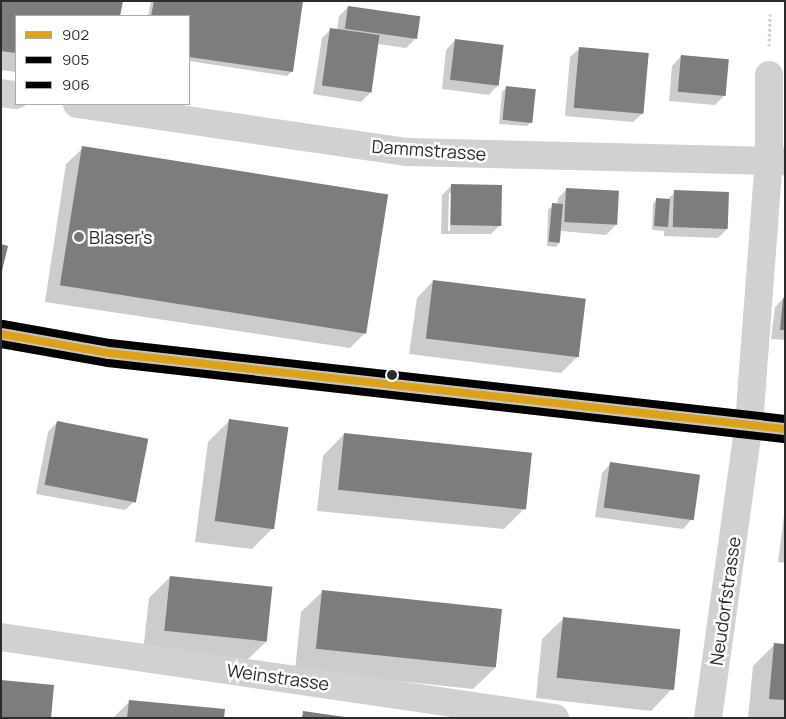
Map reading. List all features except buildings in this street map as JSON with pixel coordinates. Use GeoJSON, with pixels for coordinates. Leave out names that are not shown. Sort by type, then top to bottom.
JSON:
{"type":"FeatureCollection","features":[{"type":"Feature","properties":{"kind":"main road"},"geometry":{"type":"LineString","coordinates":[[1,334],[109,353],[785,429]]}},
{"type":"Feature","properties":{"kind":"street","name":"Neudorfstrasse"},"geometry":{"type":"LineString","coordinates":[[708,718],[749,424],[777,161],[769,75]]}},
{"type":"Feature","properties":{"kind":"street"},"geometry":{"type":"LineString","coordinates":[[1,93],[15,95]]}},
{"type":"Feature","properties":{"kind":"street","name":"Dammstrasse"},"geometry":{"type":"LineString","coordinates":[[84,105],[408,152],[777,161]]}},
{"type":"Feature","properties":{"kind":"street","name":"Weinstrasse"},"geometry":{"type":"LineString","coordinates":[[1,637],[556,718]]}},
{"type":"Feature","properties":{"kind":"transit line","name":"906"},"geometry":{"type":"LineString","coordinates":[[3,324],[110,343],[785,419]]}},
{"type":"Feature","properties":{"kind":"transit line","name":"902"},"geometry":{"type":"LineString","coordinates":[[1,334],[109,353],[785,429]]}},
{"type":"Feature","properties":{"kind":"transit line","name":"905"},"geometry":{"type":"LineString","coordinates":[[1,344],[108,363],[784,439]]}},
{"type":"Feature","properties":{"kind":"place","name":"Blaser's"},"geometry":{"type":"Point","coordinates":[79,237]}}]}
